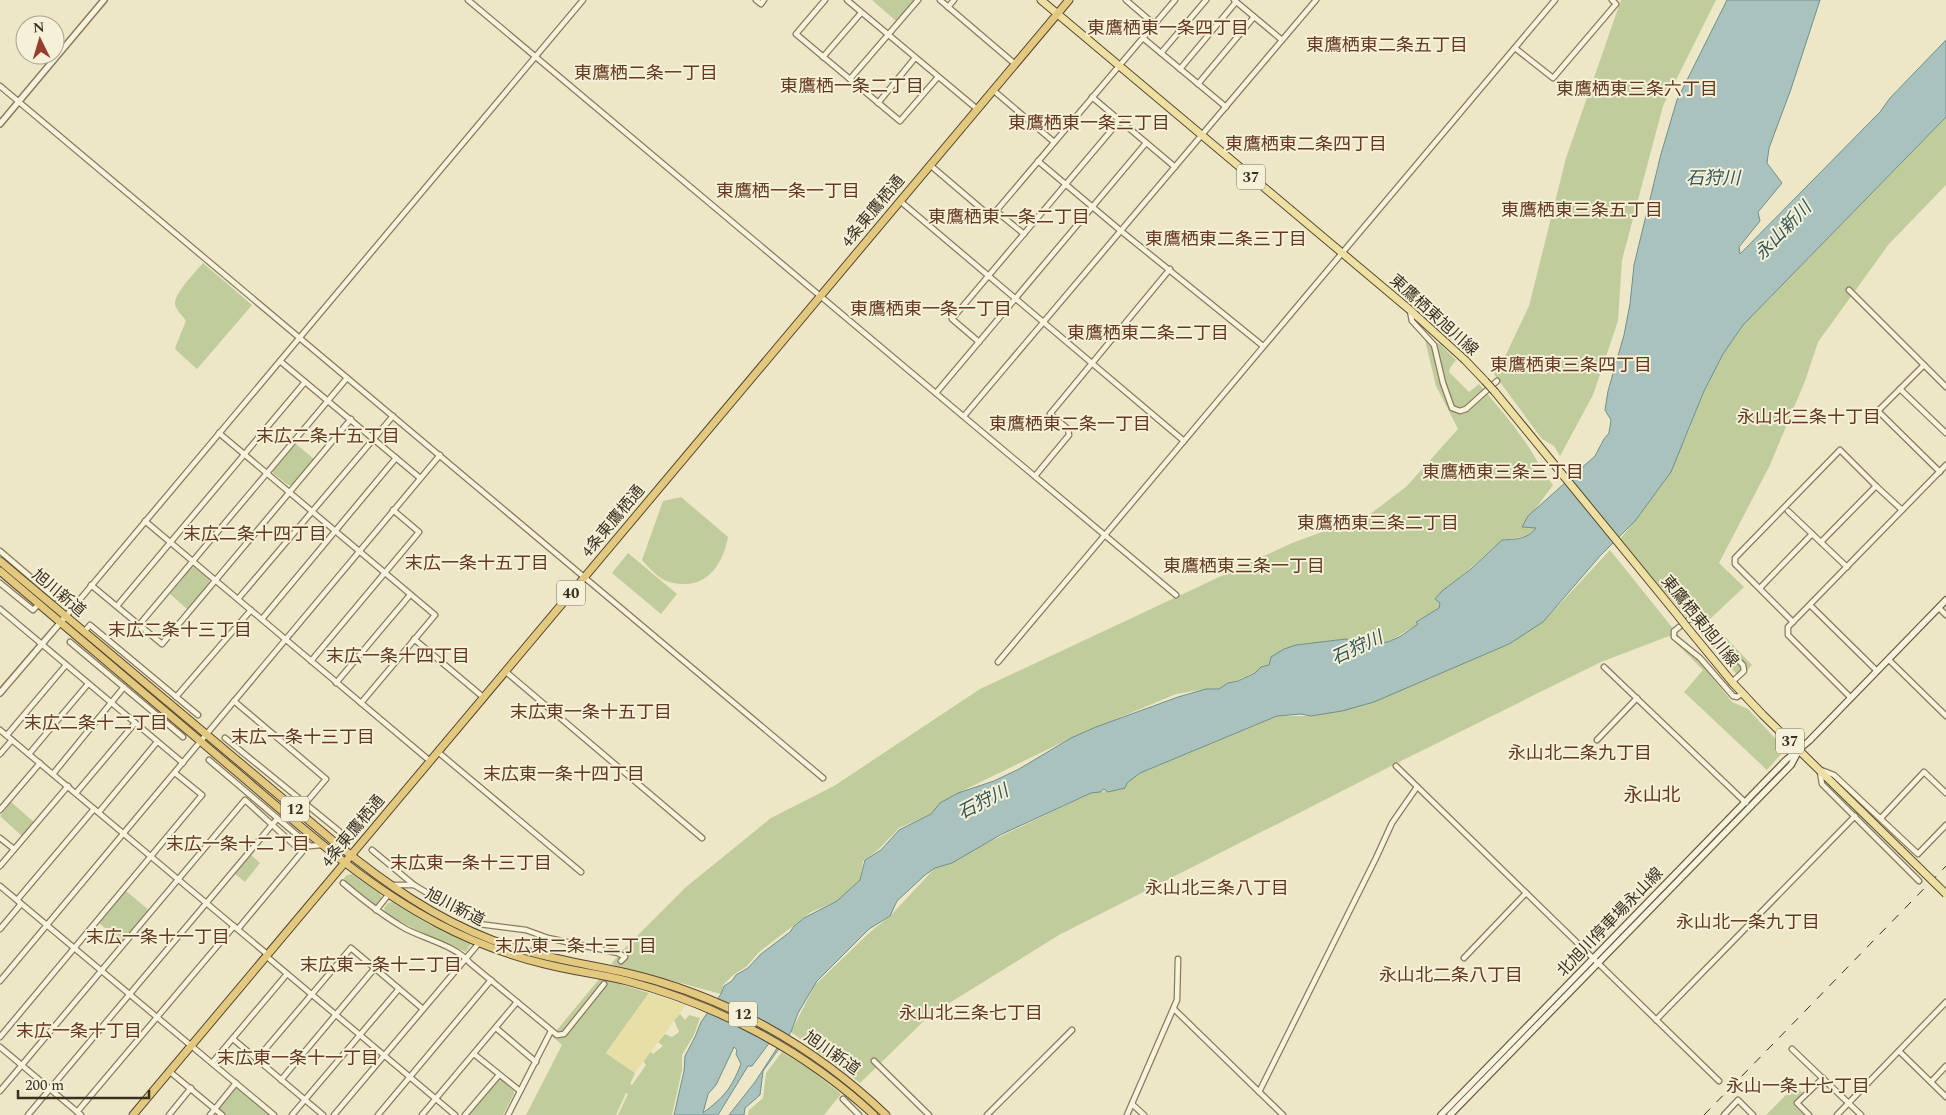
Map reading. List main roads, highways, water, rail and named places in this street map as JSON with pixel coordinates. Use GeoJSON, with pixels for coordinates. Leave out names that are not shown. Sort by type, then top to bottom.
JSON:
{"type":"FeatureCollection","features":[{"type":"Feature","properties":{"kind":"highway","name":"40"},"geometry":{"type":"LineString","coordinates":[[1057,14],[1070,0]]}},
{"type":"Feature","properties":{"kind":"highway","name":"4条東鷹栖通"},"geometry":{"type":"LineString","coordinates":[[132,1115],[1057,14]]}},
{"type":"Feature","properties":{"kind":"highway","name":"旭川新道"},"geometry":{"type":"LineString","coordinates":[[0,561],[34,585],[84,632],[298,812],[390,885],[426,909],[481,940],[510,946],[550,958],[635,975],[704,997],[786,1037],[848,1080],[886,1115]]}},
{"type":"Feature","properties":{"kind":"highway","name":"旭川新道"},"geometry":{"type":"LineString","coordinates":[[0,571],[91,648],[176,726],[201,742],[323,845],[389,894],[426,917],[545,964],[630,982],[704,1008],[738,1023],[778,1044],[835,1081],[874,1115]]}},
{"type":"Feature","properties":{"kind":"main road","name":"東鷹栖東旭川線"},"geometry":{"type":"LineString","coordinates":[[1040,0],[1342,252],[1465,360],[1495,392],[1732,682],[1946,894]]}},
{"type":"Feature","properties":{"kind":"main road","name":"北旭川停車場永山線"},"geometry":{"type":"LineString","coordinates":[[1450,1115],[1747,804],[1786,760],[1799,750],[1889,660],[1946,600]]}},
{"type":"Feature","properties":{"kind":"main road","name":"北旭川停車場永山線"},"geometry":{"type":"LineString","coordinates":[[1441,1115],[1596,961]]}},
{"type":"Feature","properties":{"kind":"water","name":"石狩川"},"geometry":{"type":"Polygon","coordinates":[[[1727,0],[1820,0],[1791,89],[1769,148],[1767,163],[1782,183],[1758,212],[1760,221],[1739,247],[1740,254],[1880,112],[1890,98],[1946,40],[1946,117],[1743,325],[1723,354],[1704,391],[1671,472],[1635,521],[1600,556],[1543,622],[1509,644],[1374,702],[1342,711],[1311,716],[1301,714],[1277,716],[1140,773],[1127,783],[1125,788],[1108,792],[1104,789],[1100,792],[1091,793],[1000,835],[952,863],[935,868],[897,901],[890,916],[869,929],[817,981],[798,1013],[791,1032],[763,1071],[760,1095],[745,1108],[744,1115],[729,1115],[755,1082],[781,1042],[779,1038],[773,1038],[752,1066],[748,1066],[718,1115],[674,1115],[684,1071],[685,1056],[701,1022],[721,994],[724,986],[732,981],[736,975],[748,968],[761,954],[790,932],[804,918],[837,901],[860,880],[865,860],[881,850],[899,830],[931,814],[940,803],[958,793],[994,781],[1019,769],[1071,738],[1178,697],[1206,689],[1219,689],[1228,683],[1238,681],[1255,673],[1261,667],[1269,665],[1271,657],[1284,649],[1296,645],[1346,639],[1365,645],[1388,642],[1401,636],[1418,624],[1416,622],[1439,608],[1440,603],[1435,599],[1442,591],[1471,569],[1502,540],[1529,535],[1536,528],[1522,527],[1528,516],[1595,456],[1609,433],[1611,420],[1605,410],[1608,391],[1624,335],[1630,304],[1634,265],[1661,154],[1677,100],[1727,0]],[[734,1047],[716,1085],[708,1094],[703,1113],[722,1097],[734,1080],[741,1064],[736,1054],[737,1050],[734,1047]]]}},
{"type":"Feature","properties":{"kind":"tunnel"},"geometry":{"type":"LineString","coordinates":[[604,984],[621,961]]}},
{"type":"Feature","properties":{"kind":"railway"},"geometry":{"type":"LineString","coordinates":[[1704,1115],[1946,866]]}},
{"type":"Feature","properties":{"kind":"district","name":"東鷹栖東一条四丁目"},"geometry":{"type":"Point","coordinates":[1168,28]}},
{"type":"Feature","properties":{"kind":"district","name":"東鷹栖東二条五丁目"},"geometry":{"type":"Point","coordinates":[1387,45]}},
{"type":"Feature","properties":{"kind":"district","name":"東鷹栖二条一丁目"},"geometry":{"type":"Point","coordinates":[646,73]}},
{"type":"Feature","properties":{"kind":"district","name":"東鷹栖一条二丁目"},"geometry":{"type":"Point","coordinates":[852,86]}},
{"type":"Feature","properties":{"kind":"district","name":"東鷹栖東三条六丁目"},"geometry":{"type":"Point","coordinates":[1637,89]}},
{"type":"Feature","properties":{"kind":"district","name":"東鷹栖東一条三丁目"},"geometry":{"type":"Point","coordinates":[1089,123]}},
{"type":"Feature","properties":{"kind":"district","name":"東鷹栖東二条四丁目"},"geometry":{"type":"Point","coordinates":[1306,144]}},
{"type":"Feature","properties":{"kind":"district","name":"東鷹栖一条一丁目"},"geometry":{"type":"Point","coordinates":[788,191]}},
{"type":"Feature","properties":{"kind":"district","name":"東鷹栖東三条五丁目"},"geometry":{"type":"Point","coordinates":[1582,210]}},
{"type":"Feature","properties":{"kind":"district","name":"東鷹栖東一条二丁目"},"geometry":{"type":"Point","coordinates":[1009,217]}},
{"type":"Feature","properties":{"kind":"district","name":"東鷹栖東二条三丁目"},"geometry":{"type":"Point","coordinates":[1226,239]}},
{"type":"Feature","properties":{"kind":"district","name":"東鷹栖東一条一丁目"},"geometry":{"type":"Point","coordinates":[931,309]}},
{"type":"Feature","properties":{"kind":"district","name":"東鷹栖東二条二丁目"},"geometry":{"type":"Point","coordinates":[1148,333]}},
{"type":"Feature","properties":{"kind":"district","name":"東鷹栖東三条四丁目"},"geometry":{"type":"Point","coordinates":[1571,365]}},
{"type":"Feature","properties":{"kind":"district","name":"永山北三条十丁目"},"geometry":{"type":"Point","coordinates":[1809,417]}},
{"type":"Feature","properties":{"kind":"district","name":"東鷹栖東二条一丁目"},"geometry":{"type":"Point","coordinates":[1070,424]}},
{"type":"Feature","properties":{"kind":"district","name":"末広二条十五丁目"},"geometry":{"type":"Point","coordinates":[328,436]}},
{"type":"Feature","properties":{"kind":"district","name":"東鷹栖東三条三丁目"},"geometry":{"type":"Point","coordinates":[1503,472]}},
{"type":"Feature","properties":{"kind":"district","name":"東鷹栖東三条二丁目"},"geometry":{"type":"Point","coordinates":[1378,523]}},
{"type":"Feature","properties":{"kind":"district","name":"末広二条十四丁目"},"geometry":{"type":"Point","coordinates":[255,534]}},
{"type":"Feature","properties":{"kind":"district","name":"末広一条十五丁目"},"geometry":{"type":"Point","coordinates":[477,563]}},
{"type":"Feature","properties":{"kind":"district","name":"東鷹栖東三条一丁目"},"geometry":{"type":"Point","coordinates":[1244,566]}},
{"type":"Feature","properties":{"kind":"district","name":"末広二条十三丁目"},"geometry":{"type":"Point","coordinates":[180,630]}},
{"type":"Feature","properties":{"kind":"district","name":"末広一条十四丁目"},"geometry":{"type":"Point","coordinates":[398,656]}},
{"type":"Feature","properties":{"kind":"district","name":"末広東一条十五丁目"},"geometry":{"type":"Point","coordinates":[591,712]}},
{"type":"Feature","properties":{"kind":"district","name":"末広二条十二丁目"},"geometry":{"type":"Point","coordinates":[96,723]}},
{"type":"Feature","properties":{"kind":"district","name":"末広一条十三丁目"},"geometry":{"type":"Point","coordinates":[303,737]}},
{"type":"Feature","properties":{"kind":"district","name":"永山北二条九丁目"},"geometry":{"type":"Point","coordinates":[1580,753]}},
{"type":"Feature","properties":{"kind":"district","name":"末広東一条十四丁目"},"geometry":{"type":"Point","coordinates":[564,774]}},
{"type":"Feature","properties":{"kind":"district","name":"永山北"},"geometry":{"type":"Point","coordinates":[1652,795]}},
{"type":"Feature","properties":{"kind":"district","name":"末広一条十二丁目"},"geometry":{"type":"Point","coordinates":[238,844]}},
{"type":"Feature","properties":{"kind":"district","name":"末広東一条十三丁目"},"geometry":{"type":"Point","coordinates":[471,863]}},
{"type":"Feature","properties":{"kind":"district","name":"永山北三条八丁目"},"geometry":{"type":"Point","coordinates":[1217,888]}},
{"type":"Feature","properties":{"kind":"district","name":"永山北一条九丁目"},"geometry":{"type":"Point","coordinates":[1748,922]}},
{"type":"Feature","properties":{"kind":"district","name":"末広一条十一丁目"},"geometry":{"type":"Point","coordinates":[158,937]}},
{"type":"Feature","properties":{"kind":"district","name":"末広東二条十三丁目"},"geometry":{"type":"Point","coordinates":[576,946]}},
{"type":"Feature","properties":{"kind":"district","name":"末広東一条十二丁目"},"geometry":{"type":"Point","coordinates":[381,965]}},
{"type":"Feature","properties":{"kind":"district","name":"永山北二条八丁目"},"geometry":{"type":"Point","coordinates":[1451,975]}},
{"type":"Feature","properties":{"kind":"district","name":"永山北三条七丁目"},"geometry":{"type":"Point","coordinates":[971,1013]}},
{"type":"Feature","properties":{"kind":"district","name":"末広一条十丁目"},"geometry":{"type":"Point","coordinates":[79,1031]}},
{"type":"Feature","properties":{"kind":"district","name":"末広東一条十一丁目"},"geometry":{"type":"Point","coordinates":[298,1058]}},
{"type":"Feature","properties":{"kind":"district","name":"永山一条十七丁目"},"geometry":{"type":"Point","coordinates":[1798,1086]}},
{"type":"Feature","properties":{"kind":"water label","name":"永山新川"},"geometry":{"type":"Point","coordinates":[1783,231]}}]}
